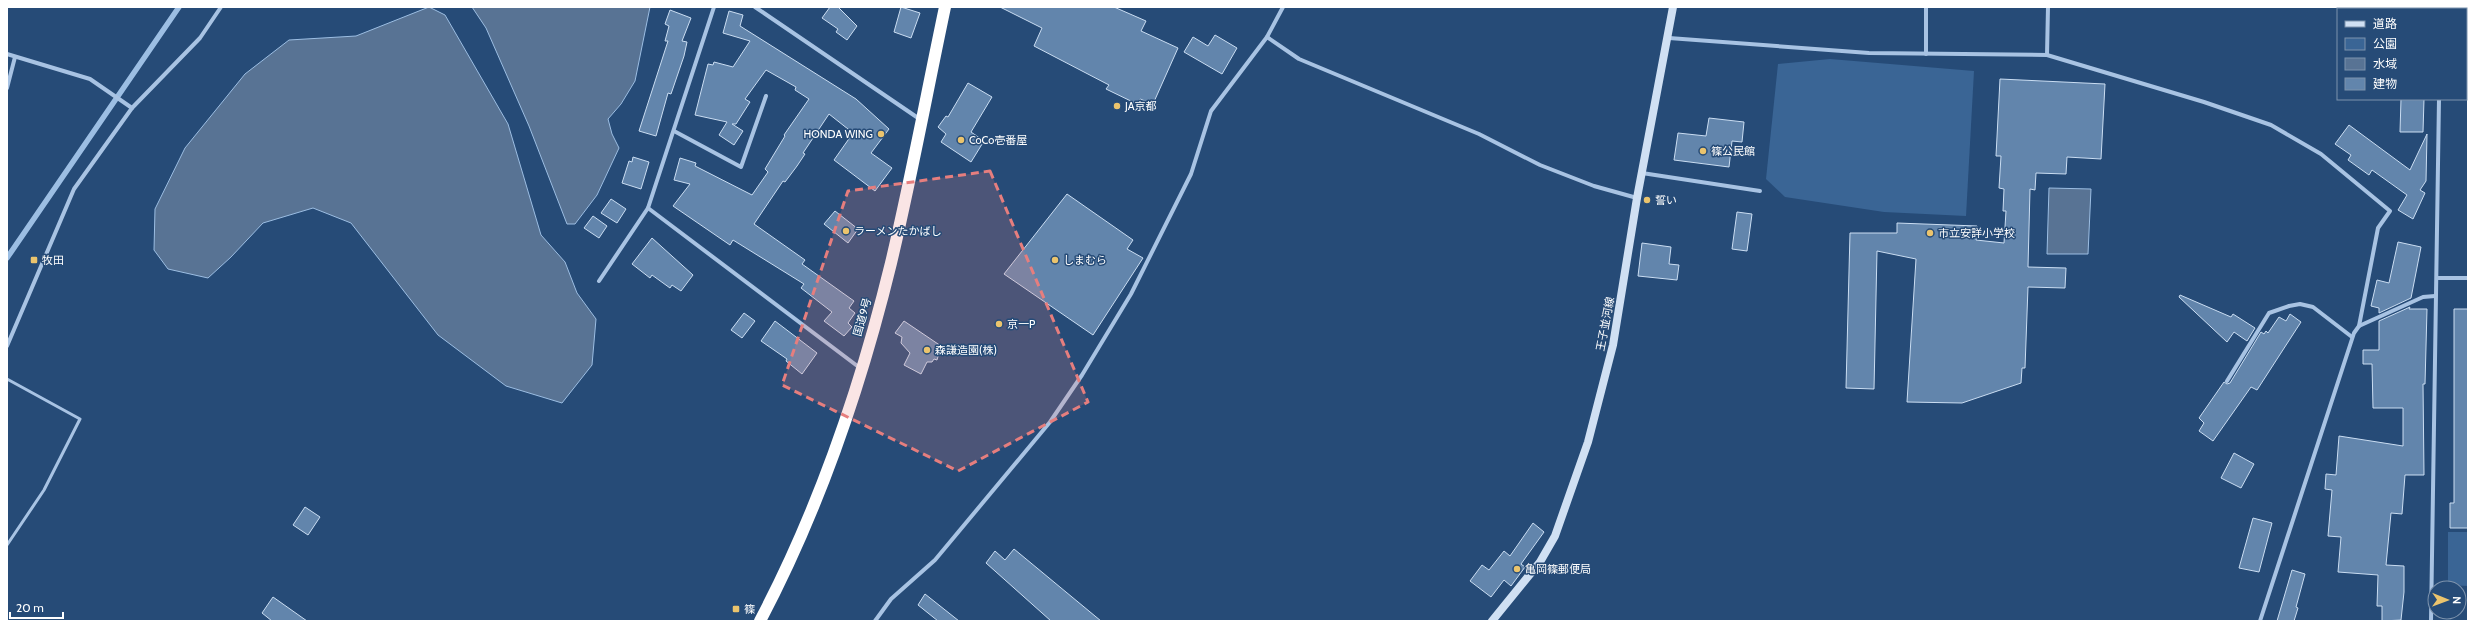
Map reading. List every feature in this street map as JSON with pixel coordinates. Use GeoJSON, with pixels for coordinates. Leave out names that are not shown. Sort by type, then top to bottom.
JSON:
{"type":"FeatureCollection","features":[{"type":"Feature","properties":{"kind":"highway","name":"国道9号"},"geometry":{"type":"LineString","coordinates":[[760,621],[806,522],[840,438],[891,264],[946,7]]}},
{"type":"Feature","properties":{"kind":"main road","name":"王子並河線"},"geometry":{"type":"LineString","coordinates":[[1492,621],[1540,562],[1555,536],[1588,442],[1613,345],[1637,198],[1669,38],[1673,7]]}},
{"type":"Feature","properties":{"kind":"street"},"geometry":{"type":"LineString","coordinates":[[7,346],[74,189],[132,108],[200,38],[221,7]]}},
{"type":"Feature","properties":{"kind":"street"},"geometry":{"type":"LineString","coordinates":[[599,281],[648,208],[714,7]]}},
{"type":"Feature","properties":{"kind":"street"},"geometry":{"type":"LineString","coordinates":[[755,7],[921,120]]}},
{"type":"Feature","properties":{"kind":"street"},"geometry":{"type":"LineString","coordinates":[[875,621],[891,599],[940,554],[1050,422],[1082,375],[1131,294],[1187,181],[1211,111],[1267,37],[1283,7]]}},
{"type":"Feature","properties":{"kind":"street"},"geometry":{"type":"LineString","coordinates":[[1926,7],[1926,54]]}},
{"type":"Feature","properties":{"kind":"street"},"geometry":{"type":"LineString","coordinates":[[2047,55],[2048,7]]}},
{"type":"Feature","properties":{"kind":"street"},"geometry":{"type":"LineString","coordinates":[[1267,37],[1299,59],[1479,134],[1540,165],[1594,186],[1637,198]]}},
{"type":"Feature","properties":{"kind":"street"},"geometry":{"type":"LineString","coordinates":[[1669,38],[1869,53],[2047,55],[2204,102],[2271,126],[2321,154],[2390,211],[2378,228],[2359,326],[2352,337],[2294,522],[2260,621]]}},
{"type":"Feature","properties":{"kind":"street"},"geometry":{"type":"LineString","coordinates":[[7,54],[90,79],[132,108]]}},
{"type":"Feature","properties":{"kind":"street"},"geometry":{"type":"LineString","coordinates":[[7,88],[15,57]]}},
{"type":"Feature","properties":{"kind":"street"},"geometry":{"type":"LineString","coordinates":[[674,130],[741,167],[766,96]]}},
{"type":"Feature","properties":{"kind":"street"},"geometry":{"type":"LineString","coordinates":[[2431,621],[2439,100]]}},
{"type":"Feature","properties":{"kind":"street"},"geometry":{"type":"LineString","coordinates":[[1642,173],[1760,191]]}},
{"type":"Feature","properties":{"kind":"street"},"geometry":{"type":"LineString","coordinates":[[648,208],[860,368]]}},
{"type":"Feature","properties":{"kind":"street"},"geometry":{"type":"LineString","coordinates":[[2437,278],[2468,278]]}},
{"type":"Feature","properties":{"kind":"street"},"geometry":{"type":"LineString","coordinates":[[2359,326],[2423,297],[2435,296]]}},
{"type":"Feature","properties":{"kind":"street"},"geometry":{"type":"LineString","coordinates":[[2227,381],[2269,313],[2300,304],[2313,307],[2352,337]]}},
{"type":"Feature","properties":{"kind":"lane"},"geometry":{"type":"LineString","coordinates":[[7,379],[80,419],[44,490],[7,545]]}},
{"type":"Feature","properties":{"kind":"highlighted area"},"geometry":{"type":"Polygon","coordinates":[[[990,171],[1088,402],[958,471],[782,385],[848,191],[990,171]]]}},
{"type":"Feature","properties":{"kind":"green space"},"geometry":{"type":"Polygon","coordinates":[[[1830,59],[1974,71],[1966,216],[1884,212],[1785,197],[1766,179],[1778,64],[1830,59]]]}},
{"type":"Feature","properties":{"kind":"green space"},"geometry":{"type":"Polygon","coordinates":[[[2448,532],[2468,532],[2468,586],[2467,580],[2448,580],[2448,532]]]}},
{"type":"Feature","properties":{"kind":"water"},"geometry":{"type":"Polygon","coordinates":[[[429,7],[445,15],[508,124],[541,235],[565,262],[577,293],[596,319],[592,365],[562,403],[506,386],[438,335],[351,223],[313,208],[263,223],[231,257],[208,278],[168,269],[154,250],[155,209],[185,148],[245,74],[289,40],[356,36],[429,7]]]}},
{"type":"Feature","properties":{"kind":"water"},"geometry":{"type":"Polygon","coordinates":[[[472,7],[650,7],[635,81],[621,104],[608,119],[612,134],[619,148],[597,195],[575,224],[567,224],[529,126],[486,28],[472,7]]]}},
{"type":"Feature","properties":{"kind":"water"},"geometry":{"type":"Polygon","coordinates":[[[2049,188],[2091,189],[2088,254],[2047,254],[2049,188]]]}},
{"type":"Feature","properties":{"kind":"building"},"geometry":{"type":"Polygon","coordinates":[[[830,7],[838,7],[857,26],[847,40],[836,32],[838,29],[822,18],[830,7]]]}},
{"type":"Feature","properties":{"kind":"building"},"geometry":{"type":"Polygon","coordinates":[[[901,7],[920,13],[911,38],[894,32],[901,7]]]}},
{"type":"Feature","properties":{"kind":"building"},"geometry":{"type":"Polygon","coordinates":[[[1000,7],[1114,7],[1146,21],[1141,31],[1178,48],[1153,104],[1140,99],[1137,104],[1106,89],[1109,85],[1034,46],[1042,28],[1000,7]]]}},
{"type":"Feature","properties":{"kind":"building"},"geometry":{"type":"Polygon","coordinates":[[[670,10],[691,18],[682,41],[687,42],[684,56],[671,94],[668,93],[656,136],[639,131],[668,41],[665,41],[669,26],[665,24],[670,10]]]}},
{"type":"Feature","properties":{"kind":"building"},"geometry":{"type":"Polygon","coordinates":[[[729,11],[743,15],[740,26],[856,99],[889,129],[871,153],[892,168],[875,191],[834,160],[853,133],[829,114],[803,153],[805,154],[797,166],[785,182],[783,181],[754,224],[805,260],[802,264],[854,301],[849,308],[855,313],[848,323],[852,327],[844,336],[824,321],[832,312],[801,288],[804,284],[733,240],[730,245],[673,206],[690,184],[674,180],[680,158],[696,163],[695,166],[752,195],[768,172],[765,169],[785,136],[784,135],[809,99],[795,90],[796,87],[766,70],[745,99],[750,102],[736,124],[732,124],[743,131],[734,145],[719,135],[727,122],[695,115],[708,64],[713,65],[714,62],[733,67],[750,41],[723,33],[729,11]]]}},
{"type":"Feature","properties":{"kind":"building"},"geometry":{"type":"Polygon","coordinates":[[[1215,35],[1237,48],[1222,74],[1184,52],[1193,37],[1208,46],[1215,35]]]}},
{"type":"Feature","properties":{"kind":"building"},"geometry":{"type":"Polygon","coordinates":[[[2000,79],[2105,84],[2101,159],[2067,157],[2066,174],[2036,173],[2035,190],[2030,189],[2028,267],[2066,268],[2065,288],[2028,287],[2025,368],[2022,368],[2021,383],[1962,403],[1907,402],[1916,259],[1877,251],[1874,389],[1846,388],[1850,233],[1897,233],[1897,223],[1977,226],[1976,240],[2004,243],[2006,211],[2003,211],[2004,189],[1999,188],[2001,156],[1996,156],[2000,79]]]}},
{"type":"Feature","properties":{"kind":"building"},"geometry":{"type":"Polygon","coordinates":[[[968,83],[992,97],[971,132],[984,141],[971,162],[941,142],[946,134],[938,127],[946,116],[948,117],[968,83]]]}},
{"type":"Feature","properties":{"kind":"building"},"geometry":{"type":"Polygon","coordinates":[[[2401,100],[2424,100],[2423,132],[2400,132],[2401,100]]]}},
{"type":"Feature","properties":{"kind":"building","name":"篠公民館"},"geometry":{"type":"Polygon","coordinates":[[[1709,118],[1744,122],[1742,142],[1732,141],[1729,167],[1674,160],[1678,133],[1706,136],[1709,118]]]}},
{"type":"Feature","properties":{"kind":"building"},"geometry":{"type":"Polygon","coordinates":[[[2349,125],[2410,170],[2427,134],[2426,181],[2420,190],[2425,193],[2413,219],[2398,210],[2407,195],[2372,170],[2369,175],[2348,160],[2351,155],[2335,144],[2349,125]]]}},
{"type":"Feature","properties":{"kind":"building"},"geometry":{"type":"Polygon","coordinates":[[[633,157],[649,162],[641,189],[622,183],[629,161],[632,162],[633,157]]]}},
{"type":"Feature","properties":{"kind":"building"},"geometry":{"type":"Polygon","coordinates":[[[1067,194],[1133,240],[1127,249],[1143,258],[1093,335],[1004,274],[1067,194]]]}},
{"type":"Feature","properties":{"kind":"building"},"geometry":{"type":"Polygon","coordinates":[[[611,199],[626,209],[617,223],[601,213],[611,199]]]}},
{"type":"Feature","properties":{"kind":"building"},"geometry":{"type":"Polygon","coordinates":[[[835,211],[858,229],[848,243],[824,224],[835,211]]]}},
{"type":"Feature","properties":{"kind":"building"},"geometry":{"type":"Polygon","coordinates":[[[1737,212],[1752,214],[1747,251],[1732,249],[1737,212]]]}},
{"type":"Feature","properties":{"kind":"building"},"geometry":{"type":"Polygon","coordinates":[[[593,216],[607,226],[599,238],[584,228],[593,216]]]}},
{"type":"Feature","properties":{"kind":"building"},"geometry":{"type":"Polygon","coordinates":[[[652,238],[693,275],[681,291],[672,285],[670,288],[652,275],[650,278],[632,264],[652,238]]]}},
{"type":"Feature","properties":{"kind":"building"},"geometry":{"type":"Polygon","coordinates":[[[2398,242],[2421,247],[2411,298],[2379,313],[2379,308],[2371,306],[2377,280],[2389,283],[2398,242]]]}},
{"type":"Feature","properties":{"kind":"building"},"geometry":{"type":"Polygon","coordinates":[[[1642,243],[1671,247],[1669,264],[1679,265],[1677,280],[1638,276],[1642,243]]]}},
{"type":"Feature","properties":{"kind":"building"},"geometry":{"type":"Polygon","coordinates":[[[2180,295],[2231,317],[2233,314],[2255,328],[2247,341],[2234,332],[2227,342],[2179,297],[2180,295]]]}},
{"type":"Feature","properties":{"kind":"building"},"geometry":{"type":"Polygon","coordinates":[[[2410,307],[2409,309],[2427,309],[2425,384],[2423,384],[2424,475],[2405,475],[2402,514],[2391,513],[2386,565],[2404,566],[2404,592],[2401,620],[2382,621],[2382,606],[2377,606],[2378,575],[2338,572],[2341,537],[2328,536],[2332,490],[2325,489],[2326,474],[2336,475],[2339,436],[2403,446],[2403,408],[2373,408],[2372,364],[2363,364],[2363,350],[2379,350],[2379,321],[2410,307]]]}},
{"type":"Feature","properties":{"kind":"building"},"geometry":{"type":"Polygon","coordinates":[[[2454,309],[2468,309],[2468,528],[2450,528],[2450,503],[2454,503],[2454,309]]]}},
{"type":"Feature","properties":{"kind":"building"},"geometry":{"type":"Polygon","coordinates":[[[744,313],[755,321],[742,338],[731,330],[744,313]]]}},
{"type":"Feature","properties":{"kind":"building"},"geometry":{"type":"Polygon","coordinates":[[[2290,314],[2301,322],[2257,390],[2251,387],[2213,441],[2199,431],[2204,423],[2199,418],[2224,382],[2227,384],[2230,383],[2261,332],[2264,334],[2266,331],[2268,333],[2279,317],[2286,321],[2290,314]]]}},
{"type":"Feature","properties":{"kind":"building"},"geometry":{"type":"Polygon","coordinates":[[[775,321],[817,353],[802,374],[786,361],[787,359],[761,341],[775,321]]]}},
{"type":"Feature","properties":{"kind":"building","name":"森謙造園(株)"},"geometry":{"type":"Polygon","coordinates":[[[904,321],[941,346],[937,360],[934,359],[932,362],[927,362],[921,374],[904,365],[910,353],[901,343],[902,337],[895,333],[904,321]]]}},
{"type":"Feature","properties":{"kind":"building"},"geometry":{"type":"Polygon","coordinates":[[[2234,453],[2254,464],[2241,488],[2221,478],[2234,453]]]}},
{"type":"Feature","properties":{"kind":"building"},"geometry":{"type":"Polygon","coordinates":[[[305,507],[320,517],[308,535],[293,525],[305,507]]]}},
{"type":"Feature","properties":{"kind":"building"},"geometry":{"type":"Polygon","coordinates":[[[2253,518],[2272,523],[2259,572],[2239,568],[2253,518]]]}},
{"type":"Feature","properties":{"kind":"building"},"geometry":{"type":"Polygon","coordinates":[[[1533,523],[1544,532],[1521,564],[1525,567],[1511,586],[1504,580],[1491,597],[1470,581],[1482,565],[1489,570],[1504,551],[1510,556],[1533,523]]]}},
{"type":"Feature","properties":{"kind":"building"},"geometry":{"type":"Polygon","coordinates":[[[1014,549],[1101,621],[1051,621],[986,563],[995,551],[1005,560],[1014,549]]]}},
{"type":"Feature","properties":{"kind":"building"},"geometry":{"type":"Polygon","coordinates":[[[2292,570],[2305,574],[2296,607],[2298,608],[2294,621],[2277,621],[2292,570]]]}},
{"type":"Feature","properties":{"kind":"building"},"geometry":{"type":"Polygon","coordinates":[[[925,594],[959,621],[938,621],[918,605],[925,594]]]}},
{"type":"Feature","properties":{"kind":"building"},"geometry":{"type":"Polygon","coordinates":[[[273,597],[307,621],[272,621],[262,613],[273,597]]]}},
{"type":"Feature","properties":{"kind":"waterway"},"geometry":{"type":"LineString","coordinates":[[7,258],[179,7]]}},
{"type":"Feature","properties":{"kind":"place","name":"JA京都"},"geometry":{"type":"Point","coordinates":[1117,106]}},
{"type":"Feature","properties":{"kind":"place","name":"HONDA WING"},"geometry":{"type":"Point","coordinates":[881,134]}},
{"type":"Feature","properties":{"kind":"place","name":"CoCo壱番屋"},"geometry":{"type":"Point","coordinates":[961,140]}},
{"type":"Feature","properties":{"kind":"place","name":"篠公民館"},"geometry":{"type":"Point","coordinates":[1703,151]}},
{"type":"Feature","properties":{"kind":"place","name":"誓い"},"geometry":{"type":"Point","coordinates":[1647,200]}},
{"type":"Feature","properties":{"kind":"place","name":"ラーメンたかばし"},"geometry":{"type":"Point","coordinates":[846,231]}},
{"type":"Feature","properties":{"kind":"place","name":"市立安詳小学校"},"geometry":{"type":"Point","coordinates":[1930,233]}},
{"type":"Feature","properties":{"kind":"place","name":"牧田"},"geometry":{"type":"Point","coordinates":[34,260]}},
{"type":"Feature","properties":{"kind":"place","name":"しまむら"},"geometry":{"type":"Point","coordinates":[1055,260]}},
{"type":"Feature","properties":{"kind":"place","name":"京一P"},"geometry":{"type":"Point","coordinates":[999,324]}},
{"type":"Feature","properties":{"kind":"place","name":"森謙造園(株)"},"geometry":{"type":"Point","coordinates":[927,350]}},
{"type":"Feature","properties":{"kind":"place","name":"亀岡篠郵便局"},"geometry":{"type":"Point","coordinates":[1517,569]}},
{"type":"Feature","properties":{"kind":"place","name":"篠"},"geometry":{"type":"Point","coordinates":[736,609]}}]}
